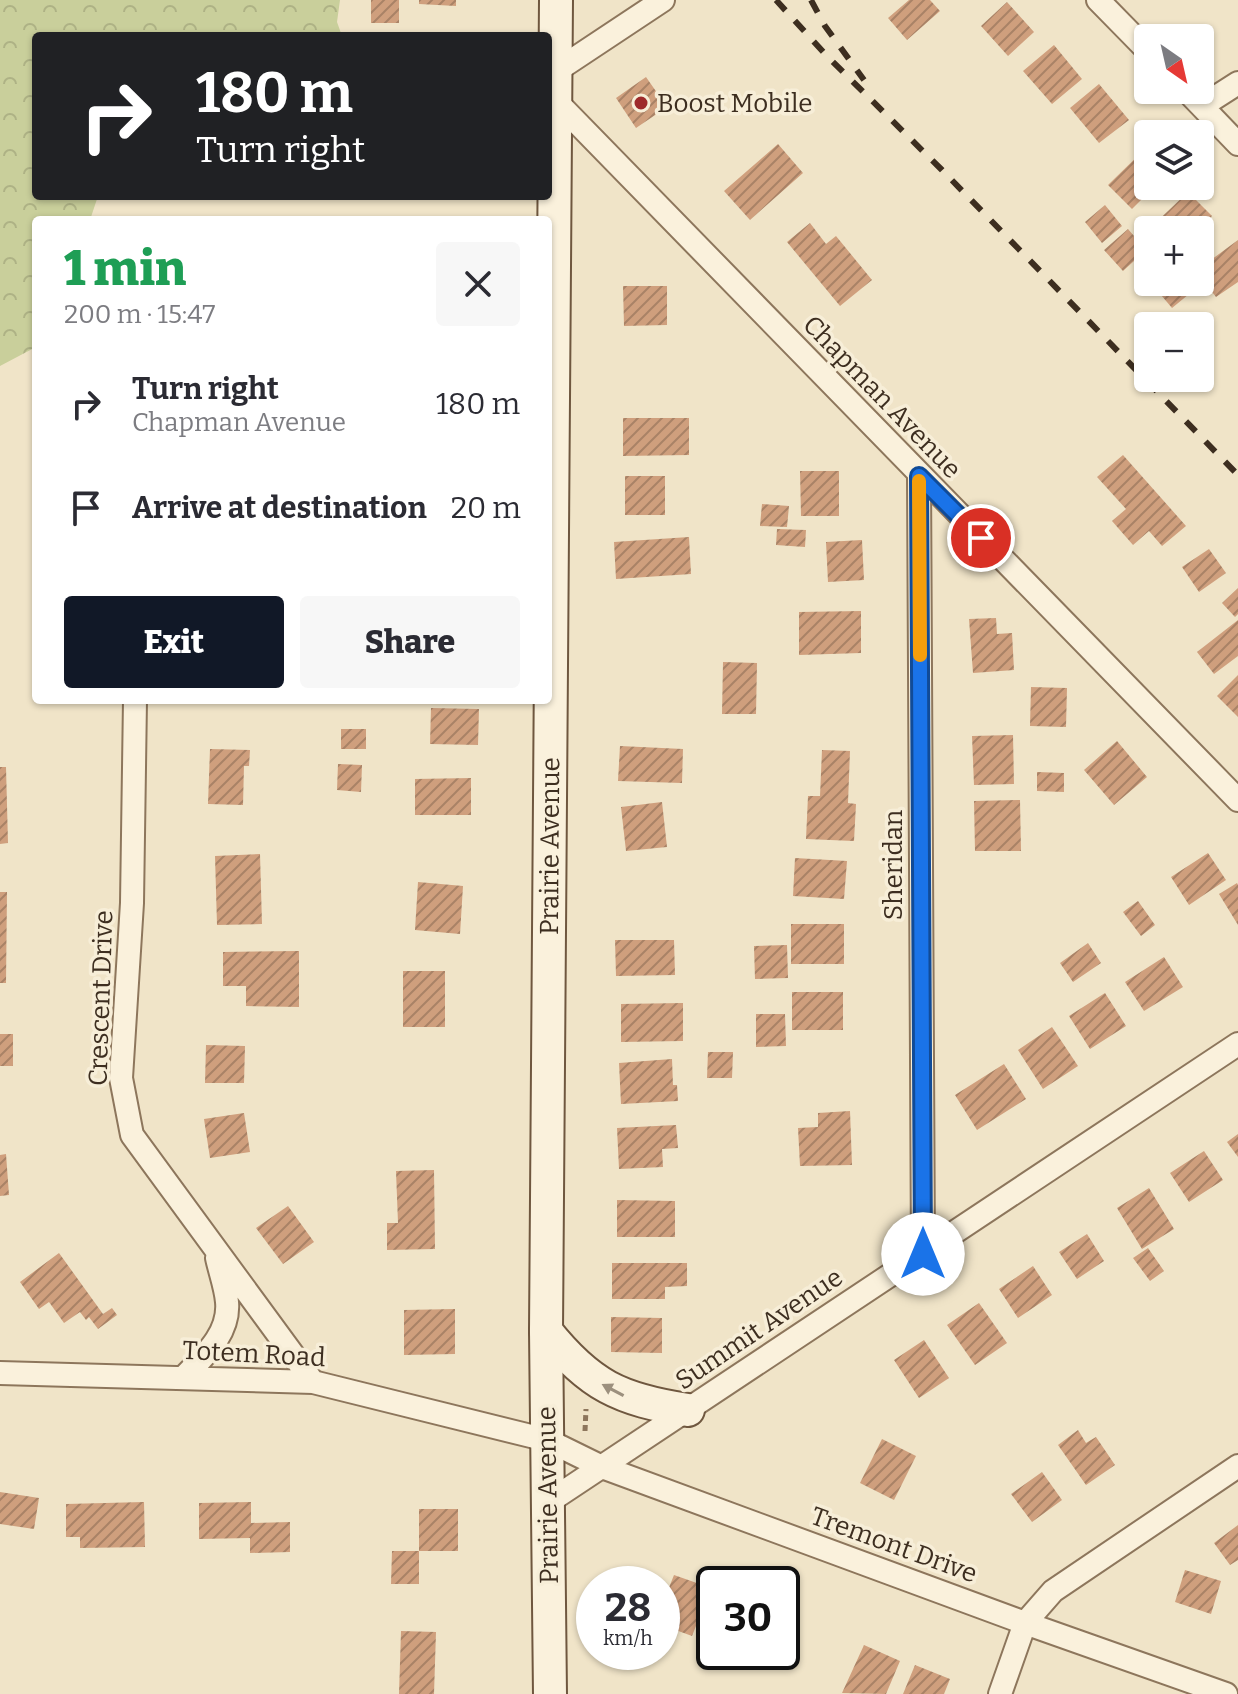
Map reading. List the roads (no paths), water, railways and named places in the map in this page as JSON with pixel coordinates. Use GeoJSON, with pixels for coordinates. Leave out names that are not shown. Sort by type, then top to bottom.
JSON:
{"type":"FeatureCollection","features":[{"type":"Feature","properties":{"kind":"main road","name":"Prairie Avenue"},"geometry":{"type":"LineString","coordinates":[[552,384],[556,0]]}},
{"type":"Feature","properties":{"kind":"main road","name":"Prairie Avenue"},"geometry":{"type":"LineString","coordinates":[[550,704],[546,1331],[550,1694]]}},
{"type":"Feature","properties":{"kind":"main road"},"geometry":{"type":"LineString","coordinates":[[546,1331],[586,1374],[619,1394],[653,1405],[688,1410]]}},
{"type":"Feature","properties":{"kind":"street"},"geometry":{"type":"LineString","coordinates":[[556,86],[663,0]]}},
{"type":"Feature","properties":{"kind":"street"},"geometry":{"type":"LineString","coordinates":[[1098,0],[1134,37]]}},
{"type":"Feature","properties":{"kind":"street"},"geometry":{"type":"LineString","coordinates":[[1238,83],[1202,106],[1238,144]]}},
{"type":"Feature","properties":{"kind":"street","name":"Chapman Avenue"},"geometry":{"type":"LineString","coordinates":[[556,86],[919,476],[1238,800]]}},
{"type":"Feature","properties":{"kind":"street","name":"Sheridan"},"geometry":{"type":"LineString","coordinates":[[919,476],[923,1254]]}},
{"type":"Feature","properties":{"kind":"street","name":"Crescent Drive"},"geometry":{"type":"LineString","coordinates":[[135,704],[132,903],[121,1078],[132,1135],[313,1382]]}},
{"type":"Feature","properties":{"kind":"street","name":"Summit Avenue"},"geometry":{"type":"LineString","coordinates":[[550,1501],[1238,1044]]}},
{"type":"Feature","properties":{"kind":"street"},"geometry":{"type":"LineString","coordinates":[[183,1378],[224,1328],[228,1303],[213,1245]]}},
{"type":"Feature","properties":{"kind":"street","name":"Totem Road"},"geometry":{"type":"LineString","coordinates":[[0,1373],[313,1382],[547,1440]]}},
{"type":"Feature","properties":{"kind":"street","name":"Tremont Drive"},"geometry":{"type":"LineString","coordinates":[[547,1440],[602,1467],[1226,1694]]}},
{"type":"Feature","properties":{"kind":"street"},"geometry":{"type":"LineString","coordinates":[[1000,1694],[1025,1623],[1053,1591],[1238,1466]]}},
{"type":"Feature","properties":{"kind":"railway"},"geometry":{"type":"LineString","coordinates":[[776,0],[826,55],[1238,475]]}},
{"type":"Feature","properties":{"kind":"railway"},"geometry":{"type":"LineString","coordinates":[[811,0],[825,26],[864,80]]}},
{"type":"Feature","properties":{"kind":"place","name":"Boost Mobile"},"geometry":{"type":"Point","coordinates":[641,103]}}]}
